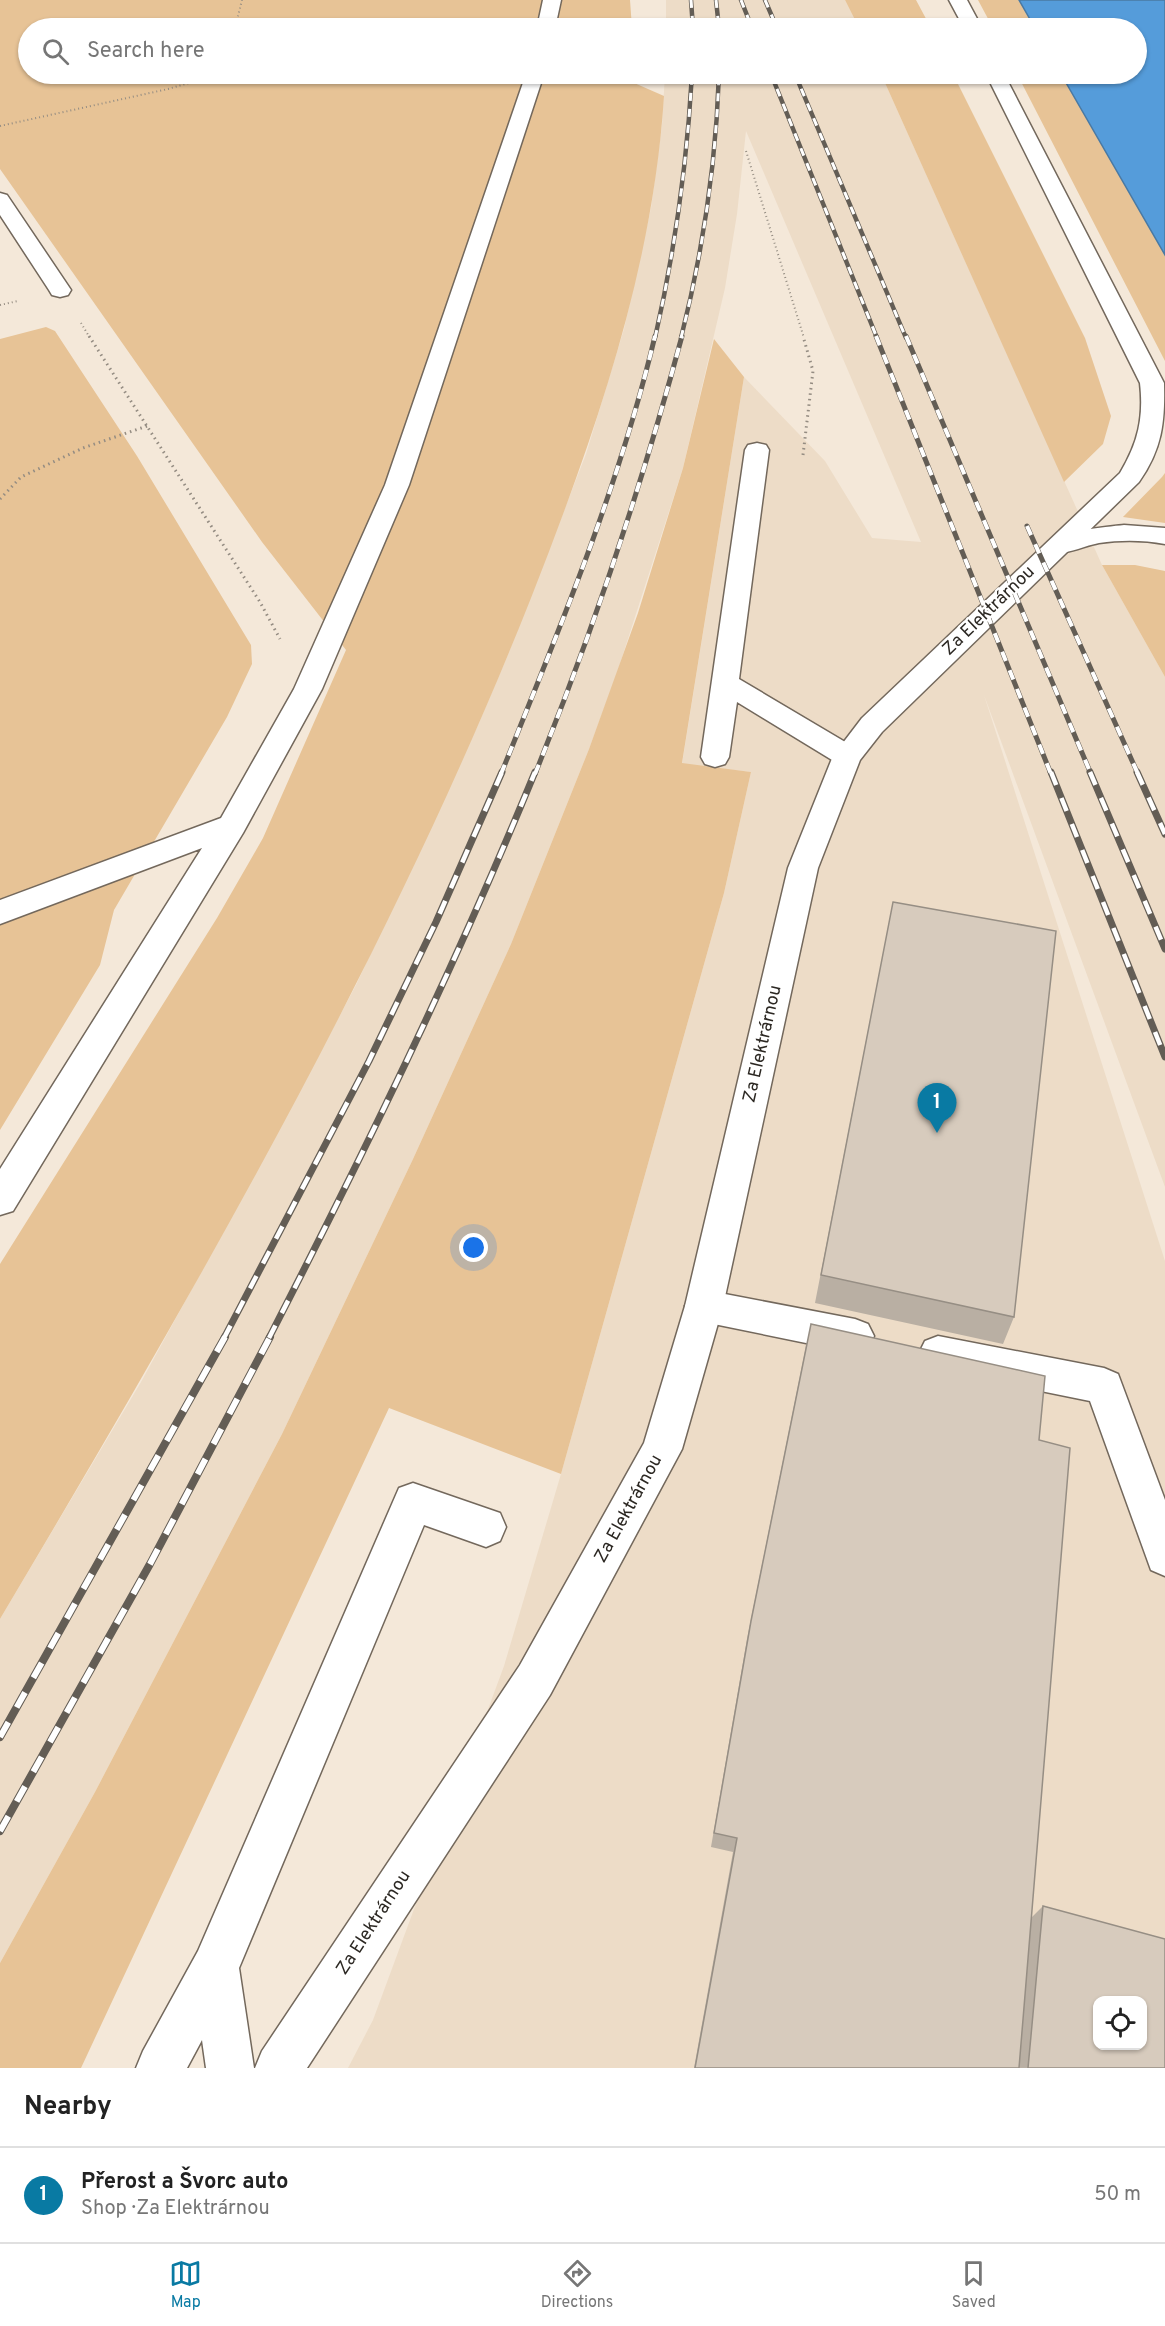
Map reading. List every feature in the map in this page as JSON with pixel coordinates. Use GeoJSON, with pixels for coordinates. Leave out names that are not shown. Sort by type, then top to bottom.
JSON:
{"type":"FeatureCollection","features":[{"type":"Feature","properties":{"kind":"street"},"geometry":{"type":"LineString","coordinates":[[548,18],[552,0]]}},
{"type":"Feature","properties":{"kind":"street"},"geometry":{"type":"LineString","coordinates":[[958,0],[968,18]]}},
{"type":"Feature","properties":{"kind":"street"},"geometry":{"type":"LineString","coordinates":[[0,1200],[231,825],[308,689],[398,485],[532,84]]}},
{"type":"Feature","properties":{"kind":"street","name":"Za Elektrárnou"},"geometry":{"type":"LineString","coordinates":[[279,2068],[535,1680],[662,1449],[704,1306],[803,868],[847,756],[881,717],[1130,477],[1153,434],[1156,411],[1152,383],[1000,84]]}},
{"type":"Feature","properties":{"kind":"street"},"geometry":{"type":"LineString","coordinates":[[0,199],[60,290]]}},
{"type":"Feature","properties":{"kind":"street"},"geometry":{"type":"LineString","coordinates":[[1152,383],[1165,408]]}},
{"type":"Feature","properties":{"kind":"street"},"geometry":{"type":"LineString","coordinates":[[715,757],[758,450]]}},
{"type":"Feature","properties":{"kind":"street"},"geometry":{"type":"LineString","coordinates":[[1058,546],[1082,538],[1109,534],[1165,536]]}},
{"type":"Feature","properties":{"kind":"street"},"geometry":{"type":"LineString","coordinates":[[724,682],[847,756]]}},
{"type":"Feature","properties":{"kind":"street"},"geometry":{"type":"LineString","coordinates":[[0,912],[231,825]]}},
{"type":"Feature","properties":{"kind":"street"},"geometry":{"type":"LineString","coordinates":[[704,1306],[1104,1386],[1165,1556]]}},
{"type":"Feature","properties":{"kind":"street"},"geometry":{"type":"LineString","coordinates":[[160,2068],[216,1968],[413,1502],[486,1527]]}},
{"type":"Feature","properties":{"kind":"street"},"geometry":{"type":"LineString","coordinates":[[216,1968],[230,2068]]}},
{"type":"Feature","properties":{"kind":"path"},"geometry":{"type":"LineString","coordinates":[[238,18],[242,0]]}},
{"type":"Feature","properties":{"kind":"path"},"geometry":{"type":"LineString","coordinates":[[0,126],[185,84]]}},
{"type":"Feature","properties":{"kind":"path"},"geometry":{"type":"LineString","coordinates":[[746,151],[795,305],[813,371],[803,459]]}},
{"type":"Feature","properties":{"kind":"path"},"geometry":{"type":"LineString","coordinates":[[0,305],[60,290],[260,602],[308,689]]}},
{"type":"Feature","properties":{"kind":"path"},"geometry":{"type":"LineString","coordinates":[[0,499],[21,477],[82,448],[147,426]]}},
{"type":"Feature","properties":{"kind":"shaded area"},"geometry":{"type":"Polygon","coordinates":[[[0,0],[630,0],[631,18],[18,18],[18,84],[637,84],[664,96],[658,161],[647,226],[634,289],[617,352],[577,476],[531,598],[475,731],[416,862],[286,1119],[146,1371],[0,1619],[0,1264],[217,918],[263,838],[346,650],[262,542],[0,169],[0,0]]]}},
{"type":"Feature","properties":{"kind":"shaded area"},"geometry":{"type":"Polygon","coordinates":[[[666,0],[845,0],[854,18],[666,18],[666,0]]]}},
{"type":"Feature","properties":{"kind":"shaded area"},"geometry":{"type":"Polygon","coordinates":[[[845,0],[916,0],[926,18],[854,18],[845,0]]]}},
{"type":"Feature","properties":{"kind":"shaded area"},"geometry":{"type":"Polygon","coordinates":[[[978,0],[1019,0],[1029,18],[988,18],[978,0]]]}},
{"type":"Feature","properties":{"kind":"shaded area"},"geometry":{"type":"Polygon","coordinates":[[[664,84],[886,84],[1102,565],[1165,677],[1165,1187],[984,695],[1165,1261],[1165,2068],[348,2068],[373,2020],[504,1666],[561,1474],[724,893],[751,772],[682,764],[744,377],[825,461],[872,538],[921,542],[746,131],[737,214],[725,288],[683,468],[616,676],[511,944],[413,1159],[282,1434],[95,1792],[0,1963],[0,1619],[141,1382],[356,985],[478,725],[507,657],[586,454],[624,329],[651,208],[662,125],[664,84]]]}},
{"type":"Feature","properties":{"kind":"shaded area"},"geometry":{"type":"Polygon","coordinates":[[[885,84],[958,84],[1085,338],[1111,416],[1103,444],[1064,482],[885,84]]]}},
{"type":"Feature","properties":{"kind":"shaded area"},"geometry":{"type":"Polygon","coordinates":[[[1022,84],[1067,84],[1165,255],[1165,361],[1022,84]]]}},
{"type":"Feature","properties":{"kind":"shaded area"},"geometry":{"type":"Polygon","coordinates":[[[46,327],[55,331],[137,456],[251,645],[252,664],[227,717],[114,910],[100,965],[0,1130],[0,339],[46,327]]]}},
{"type":"Feature","properties":{"kind":"shaded area"},"geometry":{"type":"Polygon","coordinates":[[[714,339],[744,377],[682,763],[751,772],[724,893],[561,1474],[389,1408],[81,2068],[0,2068],[0,1963],[95,1792],[282,1434],[413,1159],[511,944],[589,749],[638,613],[683,468],[714,339]]]}},
{"type":"Feature","properties":{"kind":"shaded area"},"geometry":{"type":"Polygon","coordinates":[[[1165,473],[1165,523],[1123,517],[1162,477],[1165,473]]]}},
{"type":"Feature","properties":{"kind":"shaded area"},"geometry":{"type":"Polygon","coordinates":[[[1102,565],[1135,565],[1165,571],[1165,677],[1102,565]]]}},
{"type":"Feature","properties":{"kind":"water"},"geometry":{"type":"Polygon","coordinates":[[[1019,0],[1165,0],[1165,255],[1067,84],[1147,84],[1147,18],[1029,18],[1019,0]]]}},
{"type":"Feature","properties":{"kind":"building"},"geometry":{"type":"Polygon","coordinates":[[[893,902],[1056,931],[1014,1317],[821,1275],[893,902]]]}},
{"type":"Feature","properties":{"kind":"building"},"geometry":{"type":"Polygon","coordinates":[[[811,1324],[1045,1376],[1039,1440],[1070,1448],[1019,2068],[695,2068],[737,1838],[714,1833],[751,1621],[811,1324]]]}},
{"type":"Feature","properties":{"kind":"building"},"geometry":{"type":"Polygon","coordinates":[[[1043,1906],[1165,1939],[1165,2068],[1028,2068],[1043,1906]]]}},
{"type":"Feature","properties":{"kind":"railway"},"geometry":{"type":"LineString","coordinates":[[691,0],[692,18]]}},
{"type":"Feature","properties":{"kind":"railway"},"geometry":{"type":"LineString","coordinates":[[716,0],[718,18]]}},
{"type":"Feature","properties":{"kind":"railway"},"geometry":{"type":"LineString","coordinates":[[741,0],[748,18]]}},
{"type":"Feature","properties":{"kind":"railway"},"geometry":{"type":"LineString","coordinates":[[765,0],[773,18]]}},
{"type":"Feature","properties":{"kind":"railway"},"geometry":{"type":"LineString","coordinates":[[655,338],[669,272],[679,207],[691,84]]}},
{"type":"Feature","properties":{"kind":"railway"},"geometry":{"type":"LineString","coordinates":[[681,338],[696,273],[707,207],[715,141],[718,84]]}},
{"type":"Feature","properties":{"kind":"railway"},"geometry":{"type":"LineString","coordinates":[[775,84],[877,338]]}},
{"type":"Feature","properties":{"kind":"railway"},"geometry":{"type":"LineString","coordinates":[[799,84],[906,338]]}},
{"type":"Feature","properties":{"kind":"railway"},"geometry":{"type":"LineString","coordinates":[[501,774],[566,612],[606,503],[655,336]]}},
{"type":"Feature","properties":{"kind":"railway"},"geometry":{"type":"LineString","coordinates":[[535,774],[577,666],[615,557],[682,336]]}},
{"type":"Feature","properties":{"kind":"railway"},"geometry":{"type":"LineString","coordinates":[[876,336],[1051,774]]}},
{"type":"Feature","properties":{"kind":"railway"},"geometry":{"type":"LineString","coordinates":[[906,336],[1091,774]]}},
{"type":"Feature","properties":{"kind":"railway"},"geometry":{"type":"LineString","coordinates":[[1027,526],[1138,774]]}},
{"type":"Feature","properties":{"kind":"railway"},"geometry":{"type":"LineString","coordinates":[[224,1338],[369,1061],[436,922],[502,772]]}},
{"type":"Feature","properties":{"kind":"railway"},"geometry":{"type":"LineString","coordinates":[[269,1338],[408,1058],[505,844],[535,772]]}},
{"type":"Feature","properties":{"kind":"railway"},"geometry":{"type":"LineString","coordinates":[[1051,772],[1165,1057]]}},
{"type":"Feature","properties":{"kind":"railway"},"geometry":{"type":"LineString","coordinates":[[1090,772],[1165,949]]}},
{"type":"Feature","properties":{"kind":"railway"},"geometry":{"type":"LineString","coordinates":[[1137,772],[1165,834]]}},
{"type":"Feature","properties":{"kind":"railway"},"geometry":{"type":"LineString","coordinates":[[0,1737],[225,1337]]}},
{"type":"Feature","properties":{"kind":"railway"},"geometry":{"type":"LineString","coordinates":[[0,1831],[150,1564],[270,1337]]}},
{"type":"Feature","properties":{"kind":"place","name":"Přerost a Švorc auto"},"geometry":{"type":"Point","coordinates":[937,1133]}}]}
